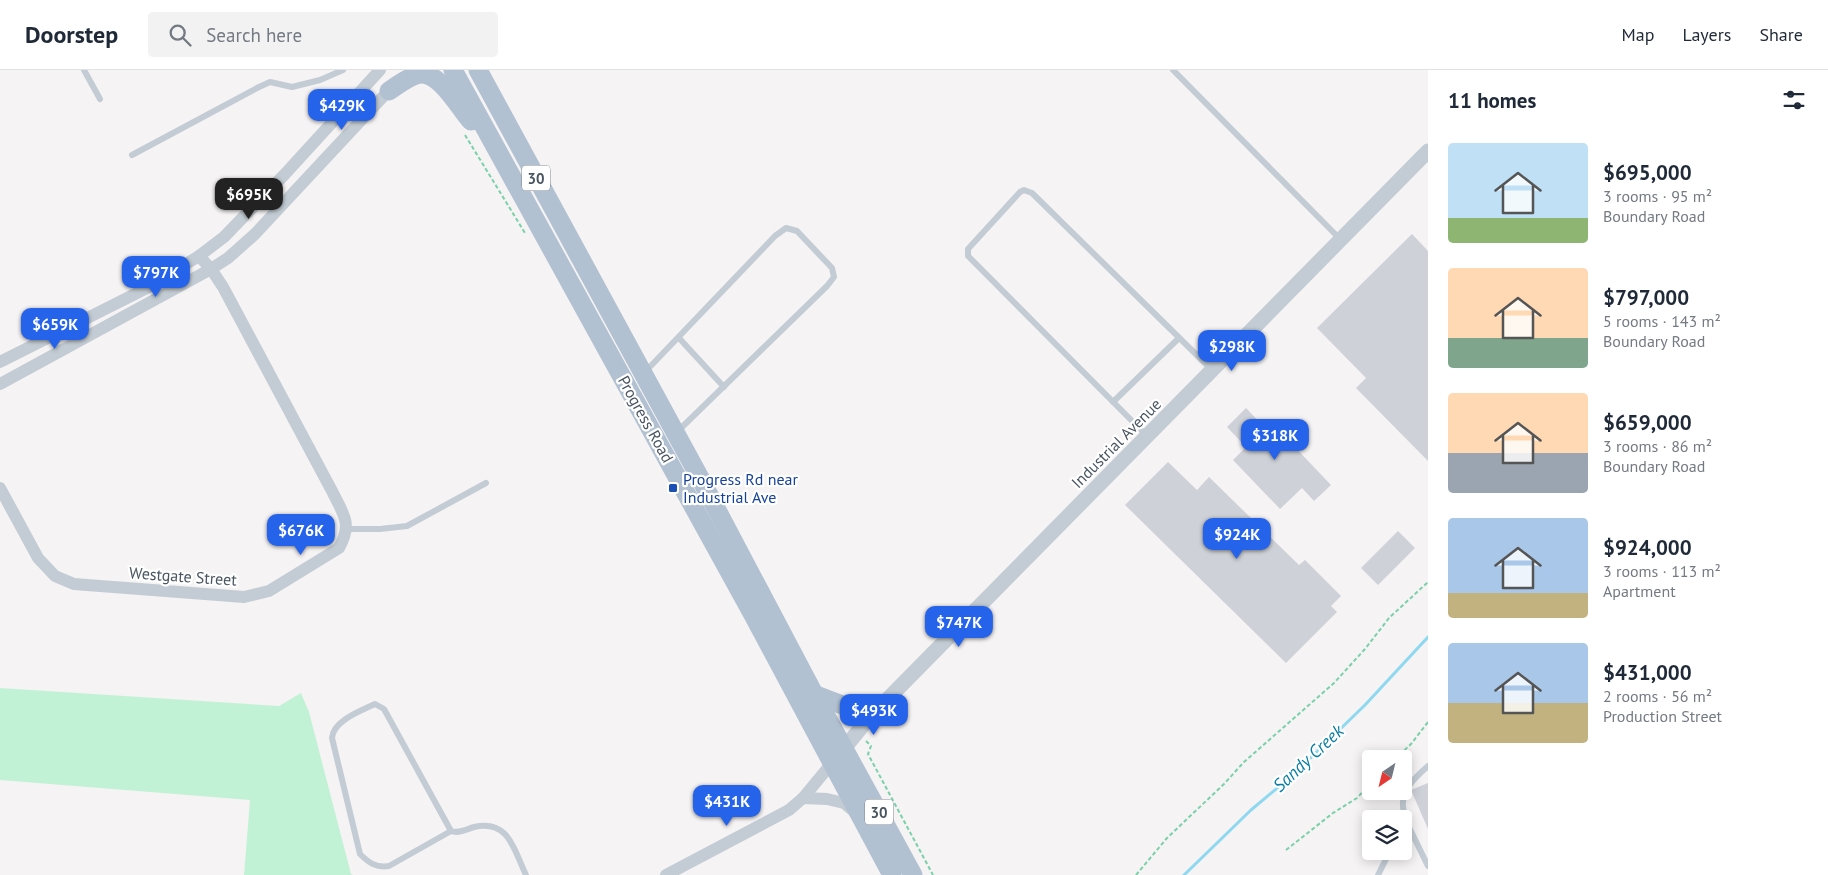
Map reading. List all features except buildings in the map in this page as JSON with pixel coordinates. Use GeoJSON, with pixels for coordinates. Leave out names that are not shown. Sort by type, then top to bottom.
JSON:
{"type":"FeatureCollection","features":[{"type":"Feature","properties":{"kind":"main road","name":"Progress Road"},"geometry":{"type":"LineString","coordinates":[[453,70],[492,144],[752,613],[838,756],[913,875]]}},
{"type":"Feature","properties":{"kind":"main road","name":"Progress Road"},"geometry":{"type":"LineString","coordinates":[[478,70],[676,434],[814,694],[862,817],[892,875]]}},
{"type":"Feature","properties":{"kind":"main road"},"geometry":{"type":"LineString","coordinates":[[389,91],[419,74],[433,77],[444,86],[460,109],[492,144]]}},
{"type":"Feature","properties":{"kind":"main road"},"geometry":{"type":"LineString","coordinates":[[814,694],[848,707],[861,709],[883,704]]}},
{"type":"Feature","properties":{"kind":"street"},"geometry":{"type":"LineString","coordinates":[[0,362],[147,288],[199,256],[224,237],[285,174],[380,70]]}},
{"type":"Feature","properties":{"kind":"street"},"geometry":{"type":"LineString","coordinates":[[0,384],[228,258],[255,234],[408,70]]}},
{"type":"Feature","properties":{"kind":"street","name":"Industrial Avenue"},"geometry":{"type":"LineString","coordinates":[[838,756],[883,704],[1019,564],[1147,437],[1428,151]]}},
{"type":"Feature","properties":{"kind":"street"},"geometry":{"type":"LineString","coordinates":[[199,256],[223,286],[332,491],[347,521],[346,529]]}},
{"type":"Feature","properties":{"kind":"street","name":"Westgate Street"},"geometry":{"type":"LineString","coordinates":[[0,488],[38,558],[55,576],[74,584],[244,598],[269,591],[340,548],[346,537],[346,529]]}},
{"type":"Feature","properties":{"kind":"street"},"geometry":{"type":"LineString","coordinates":[[666,875],[789,810],[803,798],[838,756]]}},
{"type":"Feature","properties":{"kind":"street"},"geometry":{"type":"LineString","coordinates":[[803,798],[827,799],[844,803],[862,817]]}},
{"type":"Feature","properties":{"kind":"lane"},"geometry":{"type":"LineString","coordinates":[[84,70],[100,99]]}},
{"type":"Feature","properties":{"kind":"lane"},"geometry":{"type":"LineString","coordinates":[[132,155],[259,86],[270,82],[292,87],[320,80],[343,70]]}},
{"type":"Feature","properties":{"kind":"lane"},"geometry":{"type":"LineString","coordinates":[[1172,70],[1340,240]]}},
{"type":"Feature","properties":{"kind":"lane"},"geometry":{"type":"LineString","coordinates":[[1147,437],[968,256],[968,249],[1020,192],[1024,190],[1032,193],[1213,370]]}},
{"type":"Feature","properties":{"kind":"lane"},"geometry":{"type":"LineString","coordinates":[[643,375],[775,236],[786,228],[797,231],[832,268],[834,277],[827,286],[676,434]]}},
{"type":"Feature","properties":{"kind":"lane"},"geometry":{"type":"LineString","coordinates":[[679,338],[724,387]]}},
{"type":"Feature","properties":{"kind":"lane"},"geometry":{"type":"LineString","coordinates":[[1113,402],[1179,338]]}},
{"type":"Feature","properties":{"kind":"lane"},"geometry":{"type":"LineString","coordinates":[[346,529],[380,529],[407,526],[486,483]]}},
{"type":"Feature","properties":{"kind":"lane"},"geometry":{"type":"LineString","coordinates":[[451,831],[389,866],[382,867],[370,864],[360,854],[332,738],[338,725],[374,704],[384,709],[451,831],[456,833],[476,827],[492,826],[502,830],[508,837],[526,875]]}},
{"type":"Feature","properties":{"kind":"lane"},"geometry":{"type":"LineString","coordinates":[[1403,810],[1404,794],[1412,780],[1428,766]]}},
{"type":"Feature","properties":{"kind":"lane"},"geometry":{"type":"LineString","coordinates":[[1412,835],[1428,866]]}},
{"type":"Feature","properties":{"kind":"lane"},"geometry":{"type":"LineString","coordinates":[[1378,875],[1386,860]]}},
{"type":"Feature","properties":{"kind":"path"},"geometry":{"type":"LineString","coordinates":[[1136,875],[1167,838],[1224,784],[1244,762],[1334,683],[1365,649],[1389,618],[1428,582]]}},
{"type":"Feature","properties":{"kind":"path"},"geometry":{"type":"LineString","coordinates":[[1405,750],[1428,722]]}},
{"type":"Feature","properties":{"kind":"path"},"geometry":{"type":"LineString","coordinates":[[857,733],[871,746],[868,754],[932,875]]}},
{"type":"Feature","properties":{"kind":"path"},"geometry":{"type":"LineString","coordinates":[[1286,850],[1362,793]]}},
{"type":"Feature","properties":{"kind":"green space"},"geometry":{"type":"Polygon","coordinates":[[[0,688],[279,706],[301,693],[309,712],[351,874],[353,875],[244,875],[250,800],[0,780],[0,688]]]}},
{"type":"Feature","properties":{"kind":"waterway","name":"Sandy Creek"},"geometry":{"type":"LineString","coordinates":[[1184,875],[1251,810],[1294,774],[1365,705],[1428,637]]}},
{"type":"Feature","properties":{"kind":"place","name":"Progress Rd near Industrial Ave"},"geometry":{"type":"Point","coordinates":[673,488]}}]}
